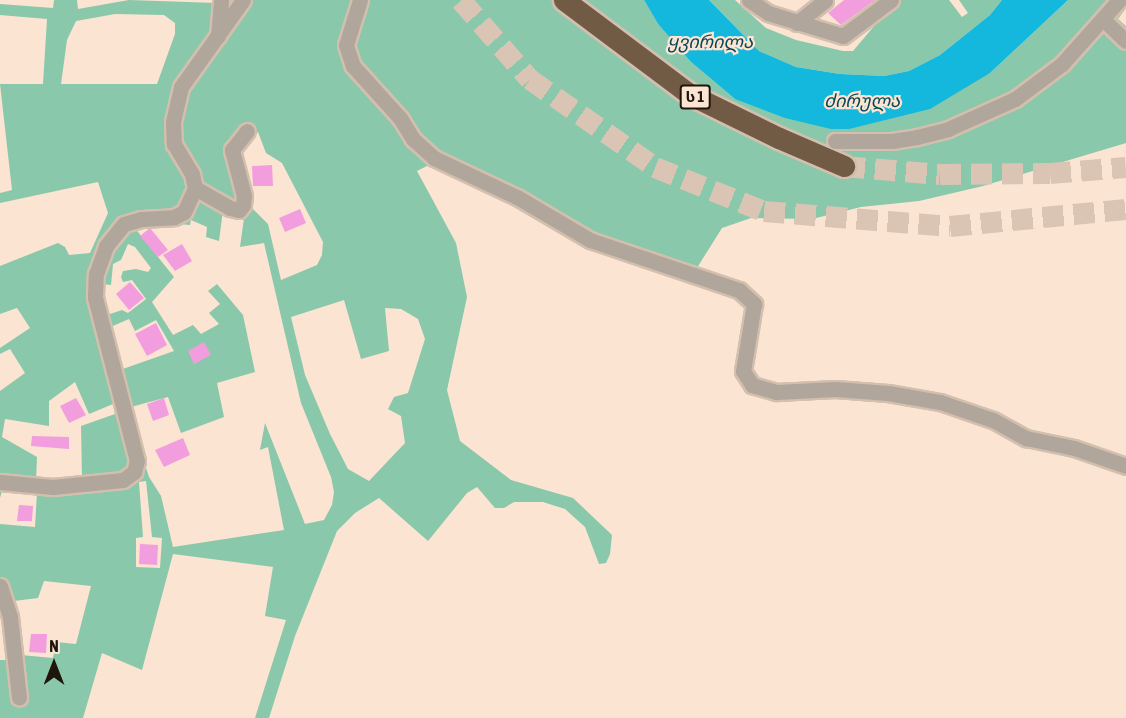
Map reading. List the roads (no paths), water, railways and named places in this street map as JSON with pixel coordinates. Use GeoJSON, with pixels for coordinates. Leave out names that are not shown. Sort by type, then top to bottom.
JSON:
{"type":"FeatureCollection","features":[{"type":"Feature","properties":{"kind":"highway","name":"ს 1"},"geometry":{"type":"LineString","coordinates":[[564,0],[689,94],[778,138],[844,166]]}},
{"type":"Feature","properties":{"kind":"street"},"geometry":{"type":"LineString","coordinates":[[218,36],[221,0]]}},
{"type":"Feature","properties":{"kind":"street"},"geometry":{"type":"LineString","coordinates":[[0,482],[53,487],[123,480],[134,472],[137,460],[95,297],[96,274],[106,246],[124,224],[141,219],[174,217],[184,212],[195,188],[192,174],[174,144],[173,122],[181,87],[243,0]]}},
{"type":"Feature","properties":{"kind":"street"},"geometry":{"type":"LineString","coordinates":[[360,0],[346,45],[353,66],[400,118],[413,140],[434,158],[517,197],[590,240],[740,290],[754,304],[743,371],[752,385],[777,392],[835,389],[888,393],[940,402],[993,420],[1026,438],[1074,448],[1126,466]]}},
{"type":"Feature","properties":{"kind":"street"},"geometry":{"type":"LineString","coordinates":[[749,0],[768,13],[843,36],[891,0]]}},
{"type":"Feature","properties":{"kind":"street"},"geometry":{"type":"LineString","coordinates":[[797,22],[825,0]]}},
{"type":"Feature","properties":{"kind":"street"},"geometry":{"type":"LineString","coordinates":[[835,141],[892,141],[917,137],[990,111],[1015,99],[1062,64],[1104,20],[1119,0]]}},
{"type":"Feature","properties":{"kind":"street"},"geometry":{"type":"LineString","coordinates":[[1104,20],[1126,41]]}},
{"type":"Feature","properties":{"kind":"street"},"geometry":{"type":"LineString","coordinates":[[195,188],[230,208],[239,210],[243,205],[244,196],[232,150],[247,130]]}},
{"type":"Feature","properties":{"kind":"street"},"geometry":{"type":"LineString","coordinates":[[0,586],[10,617],[19,698]]}},
{"type":"Feature","properties":{"kind":"water"},"geometry":{"type":"Polygon","coordinates":[[[644,0],[709,0],[759,51],[796,67],[840,74],[884,76],[909,71],[940,55],[990,15],[1002,0],[1068,0],[990,73],[930,109],[849,129],[831,129],[785,118],[735,99],[691,62],[658,24],[644,0]]]}},
{"type":"Feature","properties":{"kind":"tunnel"},"geometry":{"type":"LineString","coordinates":[[461,0],[530,79],[655,167],[764,211],[950,226],[1126,209]]}},
{"type":"Feature","properties":{"kind":"tunnel"},"geometry":{"type":"LineString","coordinates":[[844,166],[940,174],[1050,173],[1126,167]]}},
{"type":"Feature","properties":{"kind":"water label","name":"ყვირილა"},"geometry":{"type":"Point","coordinates":[710,42]}},
{"type":"Feature","properties":{"kind":"water label","name":"ძირულა"},"geometry":{"type":"Point","coordinates":[862,101]}}]}
